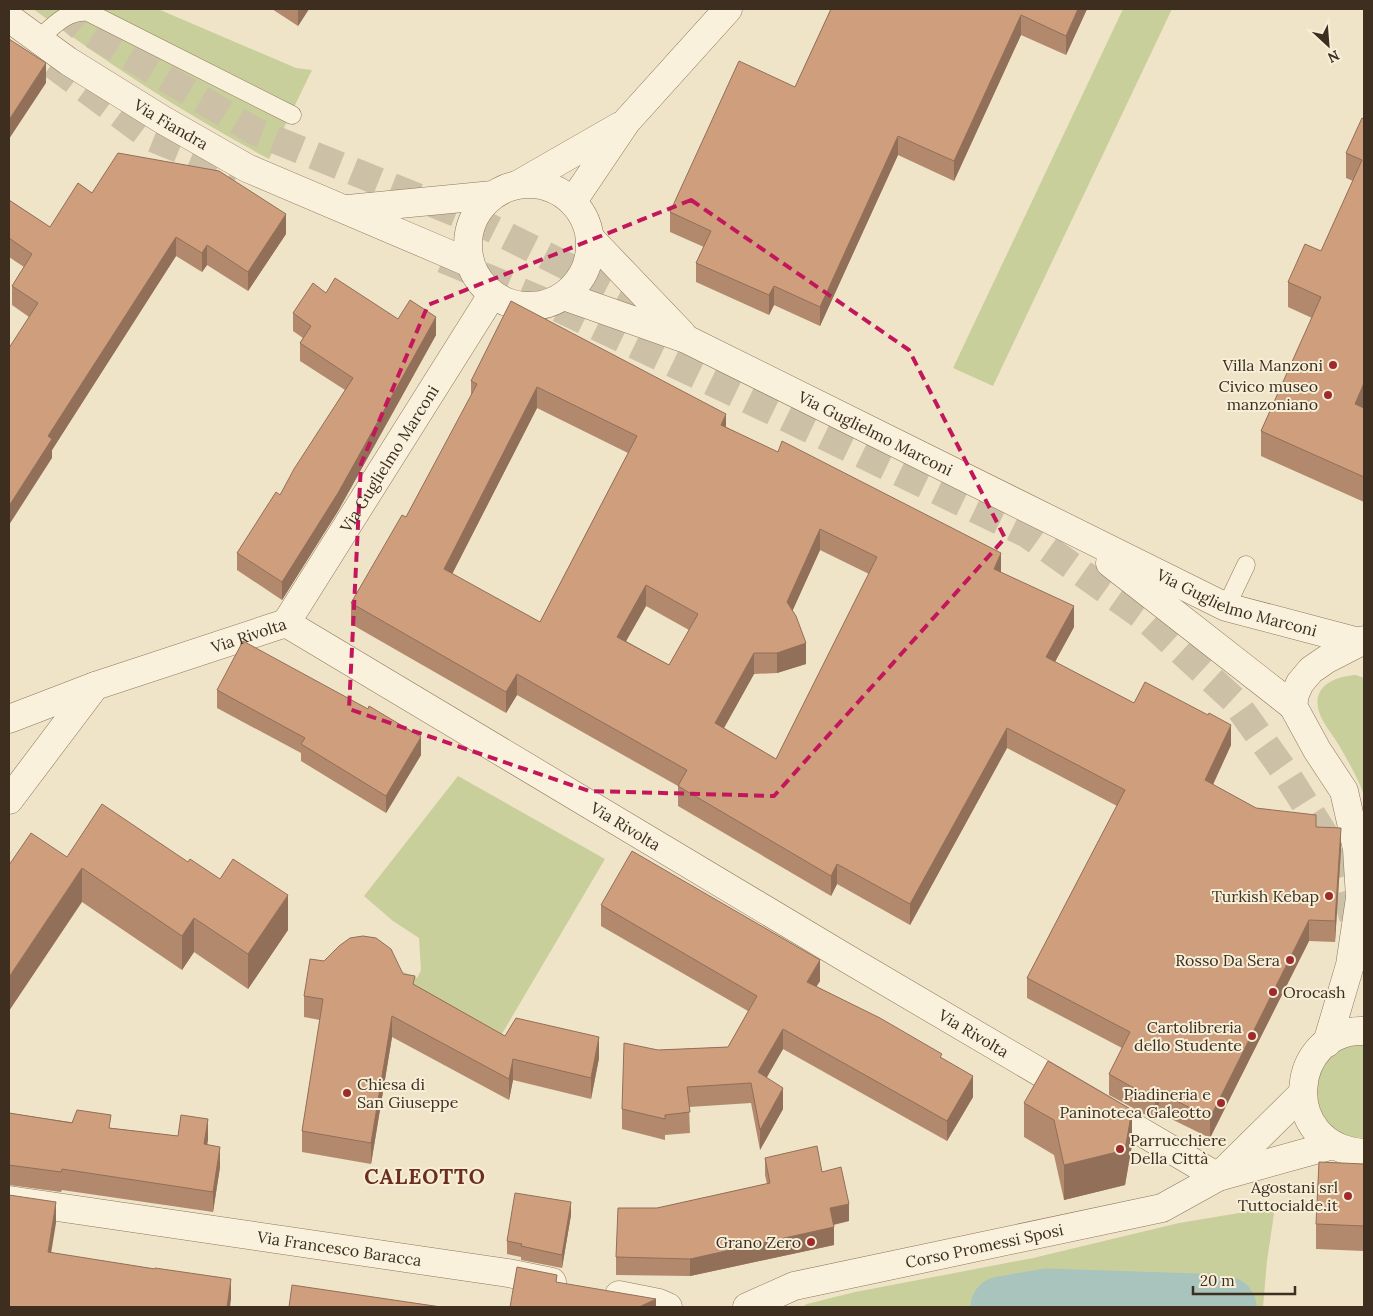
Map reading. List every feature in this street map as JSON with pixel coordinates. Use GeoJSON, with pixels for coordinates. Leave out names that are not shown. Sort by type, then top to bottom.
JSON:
{"type":"FeatureCollection","features":[{"type":"Feature","properties":{"kind":"street"},"geometry":{"type":"LineString","coordinates":[[573,201],[627,121],[728,9]]}},
{"type":"Feature","properties":{"kind":"street","name":"Via Fiandra"},"geometry":{"type":"LineString","coordinates":[[9,18],[68,61],[248,168],[470,262]]}},
{"type":"Feature","properties":{"kind":"street"},"geometry":{"type":"LineString","coordinates":[[519,184],[548,186],[561,192],[573,201],[585,218],[591,239],[590,256],[586,271],[576,285],[564,296],[551,303],[536,307],[513,304],[492,295],[482,286],[470,262],[468,244],[471,225],[480,208],[493,195],[519,184],[627,121]]}},
{"type":"Feature","properties":{"kind":"street","name":"Via Fiandra"},"geometry":{"type":"LineString","coordinates":[[344,209],[493,195]]}},
{"type":"Feature","properties":{"kind":"street","name":"Via Guglielmo Marconi"},"geometry":{"type":"LineString","coordinates":[[591,239],[686,339]]}},
{"type":"Feature","properties":{"kind":"street","name":"Via Guglielmo Marconi"},"geometry":{"type":"LineString","coordinates":[[286,623],[492,295]]}},
{"type":"Feature","properties":{"kind":"street","name":"Via Guglielmo Marconi"},"geometry":{"type":"LineString","coordinates":[[564,296],[686,339],[1226,607],[1363,644]]}},
{"type":"Feature","properties":{"kind":"street","name":"Via Guglielmo Marconi"},"geometry":{"type":"LineString","coordinates":[[1066,528],[1293,706]]}},
{"type":"Feature","properties":{"kind":"street","name":"Via Rivolta"},"geometry":{"type":"LineString","coordinates":[[9,719],[95,686],[286,623],[838,953],[1218,1177]]}},
{"type":"Feature","properties":{"kind":"street"},"geometry":{"type":"LineString","coordinates":[[1327,1042],[1350,965],[1360,898],[1357,849],[1344,791],[1317,750],[1293,706],[1295,694],[1300,683],[1311,670],[1363,644]]}},
{"type":"Feature","properties":{"kind":"street"},"geometry":{"type":"LineString","coordinates":[[9,800],[95,686]]}},
{"type":"Feature","properties":{"kind":"street"},"geometry":{"type":"LineString","coordinates":[[1364,1031],[1356,1031],[1327,1042],[1308,1067],[1303,1081],[1302,1094],[1306,1115],[1318,1134],[1342,1150],[1364,1154]]}},
{"type":"Feature","properties":{"kind":"street","name":"Corso Promessi Sposi"},"geometry":{"type":"LineString","coordinates":[[1218,1177],[1302,1094]]}},
{"type":"Feature","properties":{"kind":"street","name":"Corso Promessi Sposi"},"geometry":{"type":"LineString","coordinates":[[747,1307],[794,1286],[1162,1208],[1218,1177],[1333,1145]]}},
{"type":"Feature","properties":{"kind":"street","name":"Via Francesco Baracca"},"geometry":{"type":"LineString","coordinates":[[9,1200],[508,1273],[659,1303],[668,1307]]}},
{"type":"Feature","properties":{"kind":"lane"},"geometry":{"type":"LineString","coordinates":[[38,39],[58,21],[69,15],[78,12],[88,12],[292,115]]}},
{"type":"Feature","properties":{"kind":"lane"},"geometry":{"type":"LineString","coordinates":[[1226,607],[1246,565]]}},
{"type":"Feature","properties":{"kind":"highlighted area"},"geometry":{"type":"Polygon","coordinates":[[[691,200],[909,350],[1005,538],[774,796],[589,791],[349,709],[361,464],[428,305],[691,200]]]}},
{"type":"Feature","properties":{"kind":"green space"},"geometry":{"type":"Polygon","coordinates":[[[33,9],[158,9],[296,68],[312,70],[269,159],[208,125],[148,88],[33,9]]]}},
{"type":"Feature","properties":{"kind":"green space"},"geometry":{"type":"Polygon","coordinates":[[[1123,9],[1172,9],[993,386],[953,368],[1123,9]]]}},
{"type":"Feature","properties":{"kind":"green space"},"geometry":{"type":"Polygon","coordinates":[[[1356,675],[1364,678],[1364,795],[1350,765],[1323,721],[1317,701],[1323,688],[1329,683],[1346,676],[1356,675]]]}},
{"type":"Feature","properties":{"kind":"green space"},"geometry":{"type":"Polygon","coordinates":[[[458,776],[605,859],[496,1044],[418,992],[402,971],[417,978],[421,970],[419,938],[393,921],[364,896],[458,776]]]}},
{"type":"Feature","properties":{"kind":"green space"},"geometry":{"type":"Polygon","coordinates":[[[1364,1043],[1364,1138],[1342,1134],[1316,1111],[1317,1068],[1339,1047],[1364,1043]]]}},
{"type":"Feature","properties":{"kind":"green space"},"geometry":{"type":"Polygon","coordinates":[[[1275,1207],[1267,1261],[1263,1307],[802,1307],[807,1304],[855,1292],[1033,1258],[1179,1223],[1275,1207]]]}},
{"type":"Feature","properties":{"kind":"building"},"geometry":{"type":"Polygon","coordinates":[[[831,9],[1078,9],[1066,36],[1021,15],[954,161],[898,136],[820,307],[774,286],[769,295],[696,263],[711,231],[670,212],[739,61],[795,87],[831,9]]]}},
{"type":"Feature","properties":{"kind":"building"},"geometry":{"type":"Polygon","coordinates":[[[9,39],[46,63],[9,120],[9,39]]]}},
{"type":"Feature","properties":{"kind":"building","name":"Villa Manzoni"},"geometry":{"type":"Polygon","coordinates":[[[1362,118],[1364,119],[1364,383],[1355,404],[1364,408],[1364,477],[1261,431],[1321,297],[1288,282],[1305,244],[1321,251],[1362,160],[1346,153],[1362,118]]]}},
{"type":"Feature","properties":{"kind":"building"},"geometry":{"type":"Polygon","coordinates":[[[118,153],[219,171],[286,214],[248,272],[207,245],[202,253],[176,237],[48,436],[52,439],[9,506],[9,348],[38,303],[12,286],[32,254],[9,238],[9,200],[50,227],[78,183],[92,193],[118,153]]]}},
{"type":"Feature","properties":{"kind":"building"},"geometry":{"type":"Polygon","coordinates":[[[335,278],[398,319],[410,300],[436,317],[338,493],[282,582],[237,553],[276,492],[280,495],[294,469],[353,378],[300,343],[311,326],[293,313],[313,283],[326,293],[335,278]]]}},
{"type":"Feature","properties":{"kind":"building"},"geometry":{"type":"Polygon","coordinates":[[[511,301],[726,414],[721,425],[778,452],[782,441],[1001,553],[994,569],[1074,606],[1046,657],[1134,703],[1145,682],[1231,725],[1205,780],[1256,808],[1316,815],[1316,827],[1341,828],[1335,921],[1309,920],[1210,1118],[1159,1092],[1155,1100],[1109,1074],[1130,1032],[1027,978],[1125,790],[1007,728],[910,904],[837,864],[831,876],[678,786],[687,770],[517,674],[506,692],[351,603],[402,515],[406,517],[477,384],[471,381],[511,301]],[[537,387],[444,569],[540,622],[637,436],[537,387]],[[820,529],[787,602],[796,616],[806,643],[777,653],[754,653],[715,723],[776,759],[877,557],[820,529]],[[646,585],[617,637],[669,665],[698,614],[646,585]]]}},
{"type":"Feature","properties":{"kind":"building"},"geometry":{"type":"Polygon","coordinates":[[[243,641],[368,709],[369,706],[421,737],[386,796],[301,744],[305,738],[217,690],[243,641]]]}},
{"type":"Feature","properties":{"kind":"building"},"geometry":{"type":"Polygon","coordinates":[[[102,804],[188,862],[190,859],[220,879],[233,859],[288,895],[248,954],[194,918],[182,936],[82,868],[9,977],[9,865],[31,833],[67,857],[102,804]]]}},
{"type":"Feature","properties":{"kind":"building"},"geometry":{"type":"Polygon","coordinates":[[[632,851],[820,960],[807,982],[880,1018],[942,1054],[940,1057],[973,1076],[947,1121],[783,1029],[758,1072],[783,1088],[760,1130],[751,1083],[687,1087],[690,1112],[665,1115],[665,1119],[622,1109],[624,1043],[658,1050],[728,1047],[757,996],[601,905],[632,851]]]}},
{"type":"Feature","properties":{"kind":"building"},"geometry":{"type":"Polygon","coordinates":[[[363,936],[376,938],[391,949],[403,974],[415,976],[413,984],[505,1036],[516,1018],[599,1037],[591,1078],[513,1059],[509,1079],[392,1016],[371,1143],[302,1131],[323,999],[304,996],[310,959],[324,961],[350,938],[363,936]]]}},
{"type":"Feature","properties":{"kind":"building"},"geometry":{"type":"Polygon","coordinates":[[[1048,1061],[1132,1110],[1125,1150],[1064,1165],[1054,1120],[1024,1103],[1048,1061]]]}},
{"type":"Feature","properties":{"kind":"building"},"geometry":{"type":"Polygon","coordinates":[[[77,1110],[111,1115],[109,1128],[178,1136],[181,1115],[208,1119],[204,1144],[220,1147],[213,1192],[62,1169],[61,1172],[9,1165],[9,1113],[72,1123],[77,1110]]]}},
{"type":"Feature","properties":{"kind":"building"},"geometry":{"type":"Polygon","coordinates":[[[817,1146],[822,1172],[841,1167],[849,1204],[830,1208],[834,1227],[690,1259],[616,1257],[618,1208],[657,1208],[770,1183],[765,1158],[817,1146]]]}},
{"type":"Feature","properties":{"kind":"building"},"geometry":{"type":"Polygon","coordinates":[[[1319,1162],[1364,1164],[1364,1226],[1316,1224],[1319,1162]]]}},
{"type":"Feature","properties":{"kind":"building"},"geometry":{"type":"Polygon","coordinates":[[[515,1193],[571,1202],[562,1255],[507,1241],[515,1193]]]}},
{"type":"Feature","properties":{"kind":"building"},"geometry":{"type":"Polygon","coordinates":[[[9,1195],[56,1202],[48,1252],[231,1279],[227,1307],[9,1307],[9,1195]]]}},
{"type":"Feature","properties":{"kind":"building"},"geometry":{"type":"Polygon","coordinates":[[[517,1267],[557,1275],[556,1282],[656,1299],[639,1307],[510,1307],[517,1267]]]}},
{"type":"Feature","properties":{"kind":"building"},"geometry":{"type":"Polygon","coordinates":[[[292,1285],[441,1307],[289,1307],[292,1285]]]}},
{"type":"Feature","properties":{"kind":"waterway"},"geometry":{"type":"LineString","coordinates":[[1001,1307],[1047,1299],[1197,1304],[1226,1307]]}},
{"type":"Feature","properties":{"kind":"tunnel"},"geometry":{"type":"LineString","coordinates":[[60,9],[82,28],[256,132],[481,223],[662,314]]}},
{"type":"Feature","properties":{"kind":"tunnel"},"geometry":{"type":"LineString","coordinates":[[52,64],[150,137],[238,173]]}},
{"type":"Feature","properties":{"kind":"tunnel"},"geometry":{"type":"LineString","coordinates":[[443,259],[550,304],[1027,534],[1145,618],[1233,699],[1285,772],[1331,845],[1357,930]]}},
{"type":"Feature","properties":{"kind":"place","name":"Villa Manzoni"},"geometry":{"type":"Point","coordinates":[1333,365]}},
{"type":"Feature","properties":{"kind":"place","name":"Civico museo manzoniano"},"geometry":{"type":"Point","coordinates":[1328,395]}},
{"type":"Feature","properties":{"kind":"place","name":"Turkish Kebap"},"geometry":{"type":"Point","coordinates":[1329,896]}},
{"type":"Feature","properties":{"kind":"place","name":"Rosso Da Sera"},"geometry":{"type":"Point","coordinates":[1290,960]}},
{"type":"Feature","properties":{"kind":"place","name":"Orocash"},"geometry":{"type":"Point","coordinates":[1273,992]}},
{"type":"Feature","properties":{"kind":"place","name":"Cartolibreria dello Studente"},"geometry":{"type":"Point","coordinates":[1252,1036]}},
{"type":"Feature","properties":{"kind":"place","name":"Chiesa di San Giuseppe"},"geometry":{"type":"Point","coordinates":[347,1093]}},
{"type":"Feature","properties":{"kind":"place","name":"Piadineria e Paninoteca Galeotto"},"geometry":{"type":"Point","coordinates":[1221,1103]}},
{"type":"Feature","properties":{"kind":"place","name":"Parrucchiere Della Città"},"geometry":{"type":"Point","coordinates":[1120,1149]}},
{"type":"Feature","properties":{"kind":"place","name":"Agostani srl Tuttocialde.it"},"geometry":{"type":"Point","coordinates":[1348,1196]}},
{"type":"Feature","properties":{"kind":"place","name":"Grano Zero"},"geometry":{"type":"Point","coordinates":[811,1242]}},
{"type":"Feature","properties":{"kind":"district","name":"CALEOTTO"},"geometry":{"type":"Point","coordinates":[425,1177]}}]}
